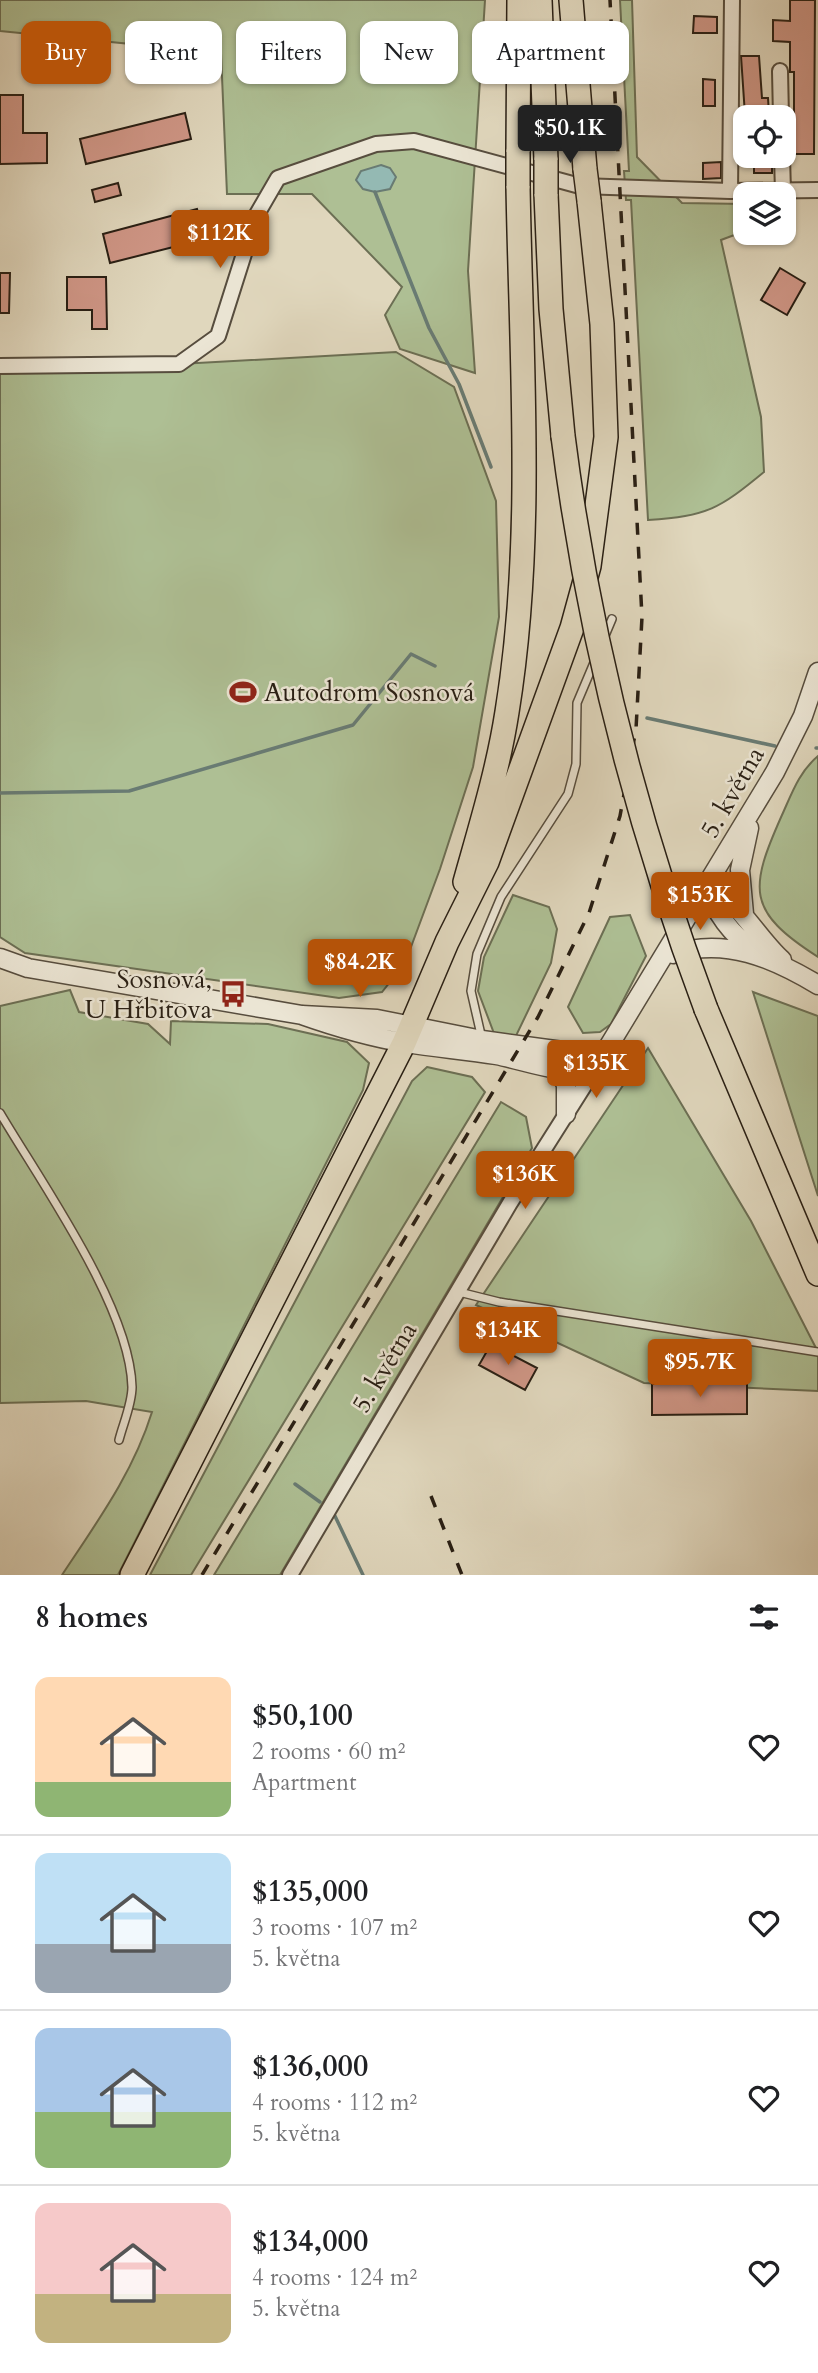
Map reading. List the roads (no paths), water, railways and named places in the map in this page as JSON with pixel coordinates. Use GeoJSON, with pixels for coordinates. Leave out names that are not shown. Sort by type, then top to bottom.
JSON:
{"type":"FeatureCollection","features":[{"type":"Feature","properties":{"kind":"main road"},"geometry":{"type":"LineString","coordinates":[[447,942],[486,809],[507,711],[516,640],[523,491],[518,186],[519,0]]}},
{"type":"Feature","properties":{"kind":"main road"},"geometry":{"type":"LineString","coordinates":[[540,0],[551,309],[563,436],[578,542],[613,715],[652,853],[706,1009],[818,1273]]}},
{"type":"Feature","properties":{"kind":"main road"},"geometry":{"type":"LineString","coordinates":[[546,160],[550,0]]}},
{"type":"Feature","properties":{"kind":"main road"},"geometry":{"type":"LineString","coordinates":[[132,1575],[408,1035],[447,942],[487,862],[572,628],[589,566],[606,437],[602,324],[585,169],[571,0]]}},
{"type":"Feature","properties":{"kind":"street"},"geometry":{"type":"LineString","coordinates":[[730,191],[732,0]]}},
{"type":"Feature","properties":{"kind":"street"},"geometry":{"type":"LineString","coordinates":[[780,71],[781,105]]}},
{"type":"Feature","properties":{"kind":"street"},"geometry":{"type":"LineString","coordinates":[[0,366],[179,364],[218,336],[256,215],[278,178],[376,144],[414,141],[580,186],[733,191]]}},
{"type":"Feature","properties":{"kind":"street"},"geometry":{"type":"LineString","coordinates":[[796,191],[818,190]]}},
{"type":"Feature","properties":{"kind":"street","name":"5. května"},"geometry":{"type":"LineString","coordinates":[[290,1575],[510,1203],[755,807],[803,716],[818,672]]}},
{"type":"Feature","properties":{"kind":"street"},"geometry":{"type":"LineString","coordinates":[[746,920],[740,870],[755,807]]}},
{"type":"Feature","properties":{"kind":"street"},"geometry":{"type":"LineString","coordinates":[[707,885],[729,897],[767,947],[792,969],[818,985]]}},
{"type":"Feature","properties":{"kind":"street"},"geometry":{"type":"LineString","coordinates":[[707,885],[712,902],[722,919],[743,942],[764,958]]}},
{"type":"Feature","properties":{"kind":"street"},"geometry":{"type":"LineString","coordinates":[[660,960],[702,947],[727,948],[792,969]]}},
{"type":"Feature","properties":{"kind":"street"},"geometry":{"type":"LineString","coordinates":[[0,958],[28,968],[302,1015],[377,1019],[408,1035],[555,1068],[582,1071],[598,1064]]}},
{"type":"Feature","properties":{"kind":"street"},"geometry":{"type":"LineString","coordinates":[[408,1035],[482,1040],[570,1052],[598,1064]]}},
{"type":"Feature","properties":{"kind":"street"},"geometry":{"type":"LineString","coordinates":[[555,1068],[566,1084],[566,1114]]}},
{"type":"Feature","properties":{"kind":"lane"},"geometry":{"type":"LineString","coordinates":[[482,1040],[471,991],[477,954],[501,897],[568,794],[576,764],[577,703],[612,619]]}},
{"type":"Feature","properties":{"kind":"lane"},"geometry":{"type":"LineString","coordinates":[[0,1113],[113,1310],[126,1350],[132,1390],[119,1440]]}},
{"type":"Feature","properties":{"kind":"lane"},"geometry":{"type":"LineString","coordinates":[[459,1292],[499,1302],[818,1352]]}},
{"type":"Feature","properties":{"kind":"water"},"geometry":{"type":"Polygon","coordinates":[[[381,165],[390,168],[396,177],[390,189],[375,192],[363,189],[356,180],[361,171],[381,165]]]}},
{"type":"Feature","properties":{"kind":"waterway"},"geometry":{"type":"LineString","coordinates":[[375,192],[429,328],[459,384],[491,467]]}},
{"type":"Feature","properties":{"kind":"waterway"},"geometry":{"type":"LineString","coordinates":[[0,793],[129,791],[353,725],[411,654],[435,666]]}},
{"type":"Feature","properties":{"kind":"waterway"},"geometry":{"type":"LineString","coordinates":[[647,718],[775,746]]}},
{"type":"Feature","properties":{"kind":"waterway"},"geometry":{"type":"LineString","coordinates":[[295,1484],[320,1502]]}},
{"type":"Feature","properties":{"kind":"waterway"},"geometry":{"type":"LineString","coordinates":[[334,1514],[363,1575]]}},
{"type":"Feature","properties":{"kind":"railway"},"geometry":{"type":"LineString","coordinates":[[202,1575],[538,1017],[589,913],[620,816],[636,729],[642,617],[610,0]]}},
{"type":"Feature","properties":{"kind":"railway"},"geometry":{"type":"LineString","coordinates":[[431,1496],[462,1575]]}},
{"type":"Feature","properties":{"kind":"place","name":"Autodrom Sosnová"},"geometry":{"type":"Point","coordinates":[243,692]}},
{"type":"Feature","properties":{"kind":"place","name":"Sosnová, U Hřbitova"},"geometry":{"type":"Point","coordinates":[233,994]}}]}
